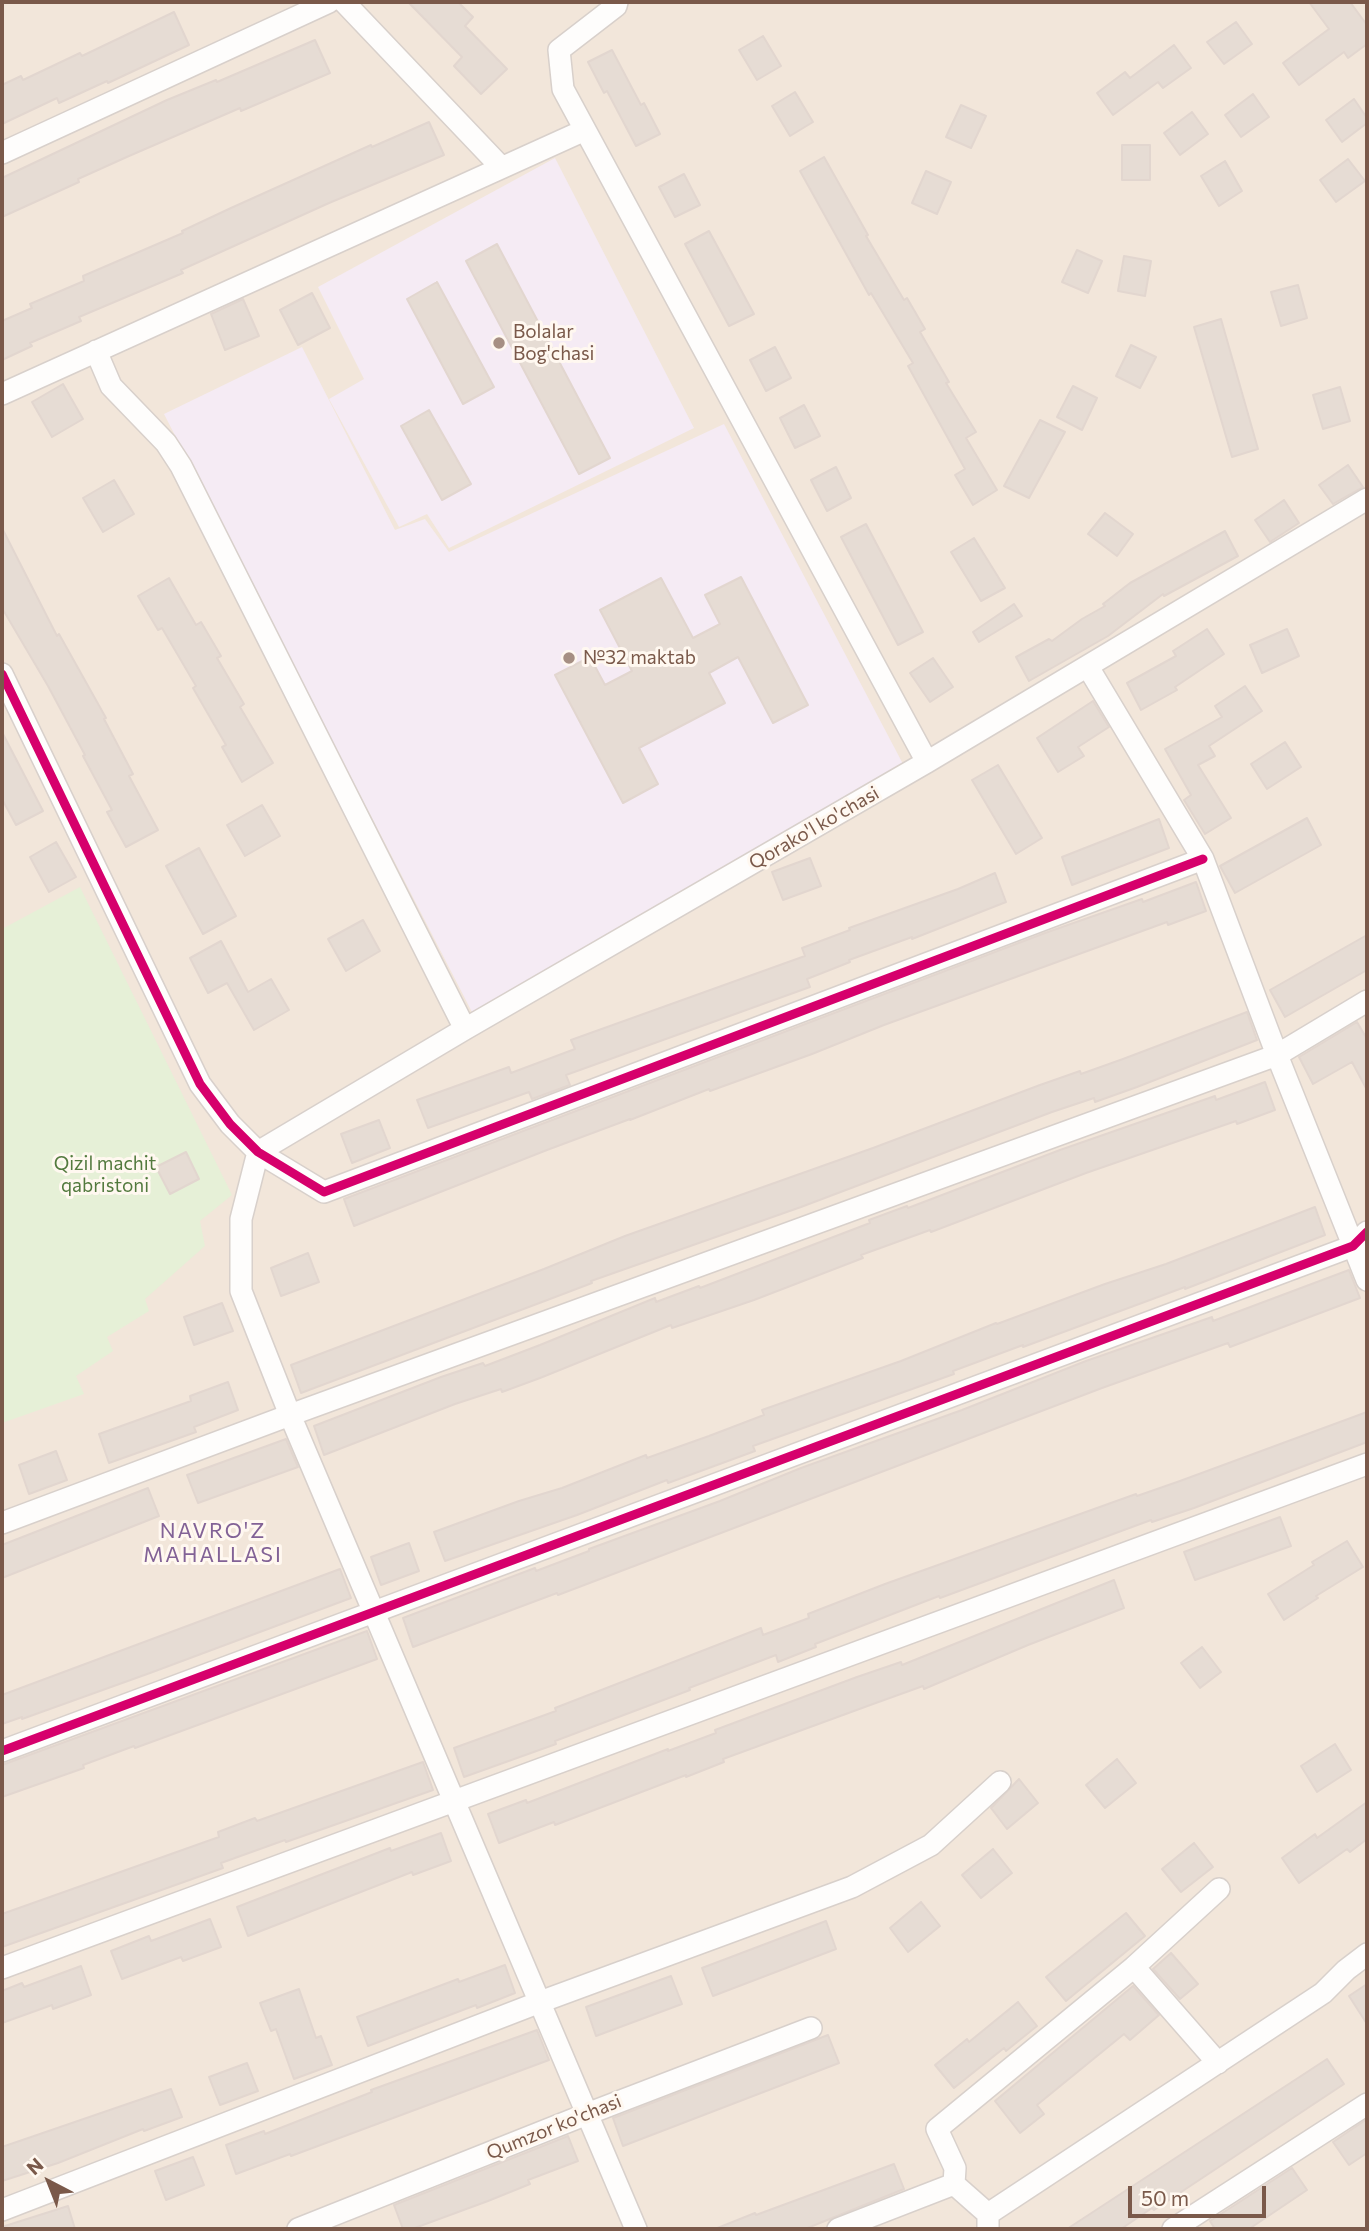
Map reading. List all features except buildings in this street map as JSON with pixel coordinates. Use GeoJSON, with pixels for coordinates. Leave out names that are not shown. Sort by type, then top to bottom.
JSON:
{"type":"FeatureCollection","features":[{"type":"Feature","properties":{"kind":"street"},"geometry":{"type":"LineString","coordinates":[[2,153],[329,2]]}},
{"type":"Feature","properties":{"kind":"street"},"geometry":{"type":"LineString","coordinates":[[344,2],[501,167]]}},
{"type":"Feature","properties":{"kind":"street"},"geometry":{"type":"LineString","coordinates":[[617,2],[616,6],[559,50],[562,89],[927,762]]}},
{"type":"Feature","properties":{"kind":"street"},"geometry":{"type":"LineString","coordinates":[[2,394],[584,130]]}},
{"type":"Feature","properties":{"kind":"street"},"geometry":{"type":"LineString","coordinates":[[96,351],[111,386],[166,443],[181,466],[465,1029]]}},
{"type":"Feature","properties":{"kind":"street","name":"Qorako'l ko'chasi"},"geometry":{"type":"LineString","coordinates":[[258,1152],[927,762],[1367,499]]}},
{"type":"Feature","properties":{"kind":"street"},"geometry":{"type":"LineString","coordinates":[[1088,667],[1203,859],[1277,1055],[1360,1239],[1367,1280]]}},
{"type":"Feature","properties":{"kind":"street"},"geometry":{"type":"LineString","coordinates":[[2,674],[200,1084],[230,1124],[258,1152],[324,1192],[1203,859]]}},
{"type":"Feature","properties":{"kind":"street"},"geometry":{"type":"LineString","coordinates":[[2,1524],[290,1415],[1277,1055],[1367,1001]]}},
{"type":"Feature","properties":{"kind":"street"},"geometry":{"type":"LineString","coordinates":[[258,1152],[242,1219],[241,1291],[290,1415],[636,2229]]}},
{"type":"Feature","properties":{"kind":"street"},"geometry":{"type":"LineString","coordinates":[[2,1751],[1360,1239]]}},
{"type":"Feature","properties":{"kind":"street"},"geometry":{"type":"LineString","coordinates":[[2,1968],[1367,1464]]}},
{"type":"Feature","properties":{"kind":"street"},"geometry":{"type":"LineString","coordinates":[[2,2210],[540,2002],[852,1887],[931,1845],[1000,1782]]}},
{"type":"Feature","properties":{"kind":"street"},"geometry":{"type":"LineString","coordinates":[[1219,1889],[1135,1967],[937,2129],[956,2168],[954,2185],[988,2222],[1323,1993],[1367,1954]]}},
{"type":"Feature","properties":{"kind":"street"},"geometry":{"type":"LineString","coordinates":[[1135,1967],[1218,2063]]}},
{"type":"Feature","properties":{"kind":"street","name":"Qumzor ko'chasi"},"geometry":{"type":"LineString","coordinates":[[298,2229],[587,2113],[811,2028]]}},
{"type":"Feature","properties":{"kind":"street"},"geometry":{"type":"LineString","coordinates":[[1173,2229],[1367,2104]]}},
{"type":"Feature","properties":{"kind":"street"},"geometry":{"type":"LineString","coordinates":[[838,2229],[954,2185]]}},
{"type":"Feature","properties":{"kind":"shaded area"},"geometry":{"type":"Polygon","coordinates":[[[2,2],[1367,2],[1367,2229],[2,2229],[2,2]]]}},
{"type":"Feature","properties":{"kind":"shaded area","name":"Bolalar Bog'chasi"},"geometry":{"type":"Polygon","coordinates":[[[555,158],[694,428],[449,548],[427,514],[399,527],[329,399],[364,379],[318,287],[555,158]]]}},
{"type":"Feature","properties":{"kind":"shaded area","name":"№32 maktab"},"geometry":{"type":"Polygon","coordinates":[[[302,347],[395,530],[425,519],[449,552],[724,424],[903,764],[473,1014],[164,414],[302,347]]]}},
{"type":"Feature","properties":{"kind":"green space","name":"Qizil machit qabristoni"},"geometry":{"type":"Polygon","coordinates":[[[80,887],[232,1195],[200,1221],[205,1246],[145,1299],[149,1311],[107,1337],[113,1351],[76,1376],[84,1394],[2,1423],[2,929],[80,887]]]}},
{"type":"Feature","properties":{"kind":"cycle path"},"geometry":{"type":"LineString","coordinates":[[2,674],[200,1084],[230,1124],[258,1152],[324,1192],[1203,859]]}},
{"type":"Feature","properties":{"kind":"cycle path"},"geometry":{"type":"LineString","coordinates":[[2,1751],[1353,1246],[1367,1232]]}},
{"type":"Feature","properties":{"kind":"place","name":"Bolalar Bog'chasi"},"geometry":{"type":"Point","coordinates":[499,343]}},
{"type":"Feature","properties":{"kind":"place","name":"№32 maktab"},"geometry":{"type":"Point","coordinates":[569,658]}},
{"type":"Feature","properties":{"kind":"district","name":"NAVRO'Z MAHALLASI"},"geometry":{"type":"Point","coordinates":[213,1543]}}]}
